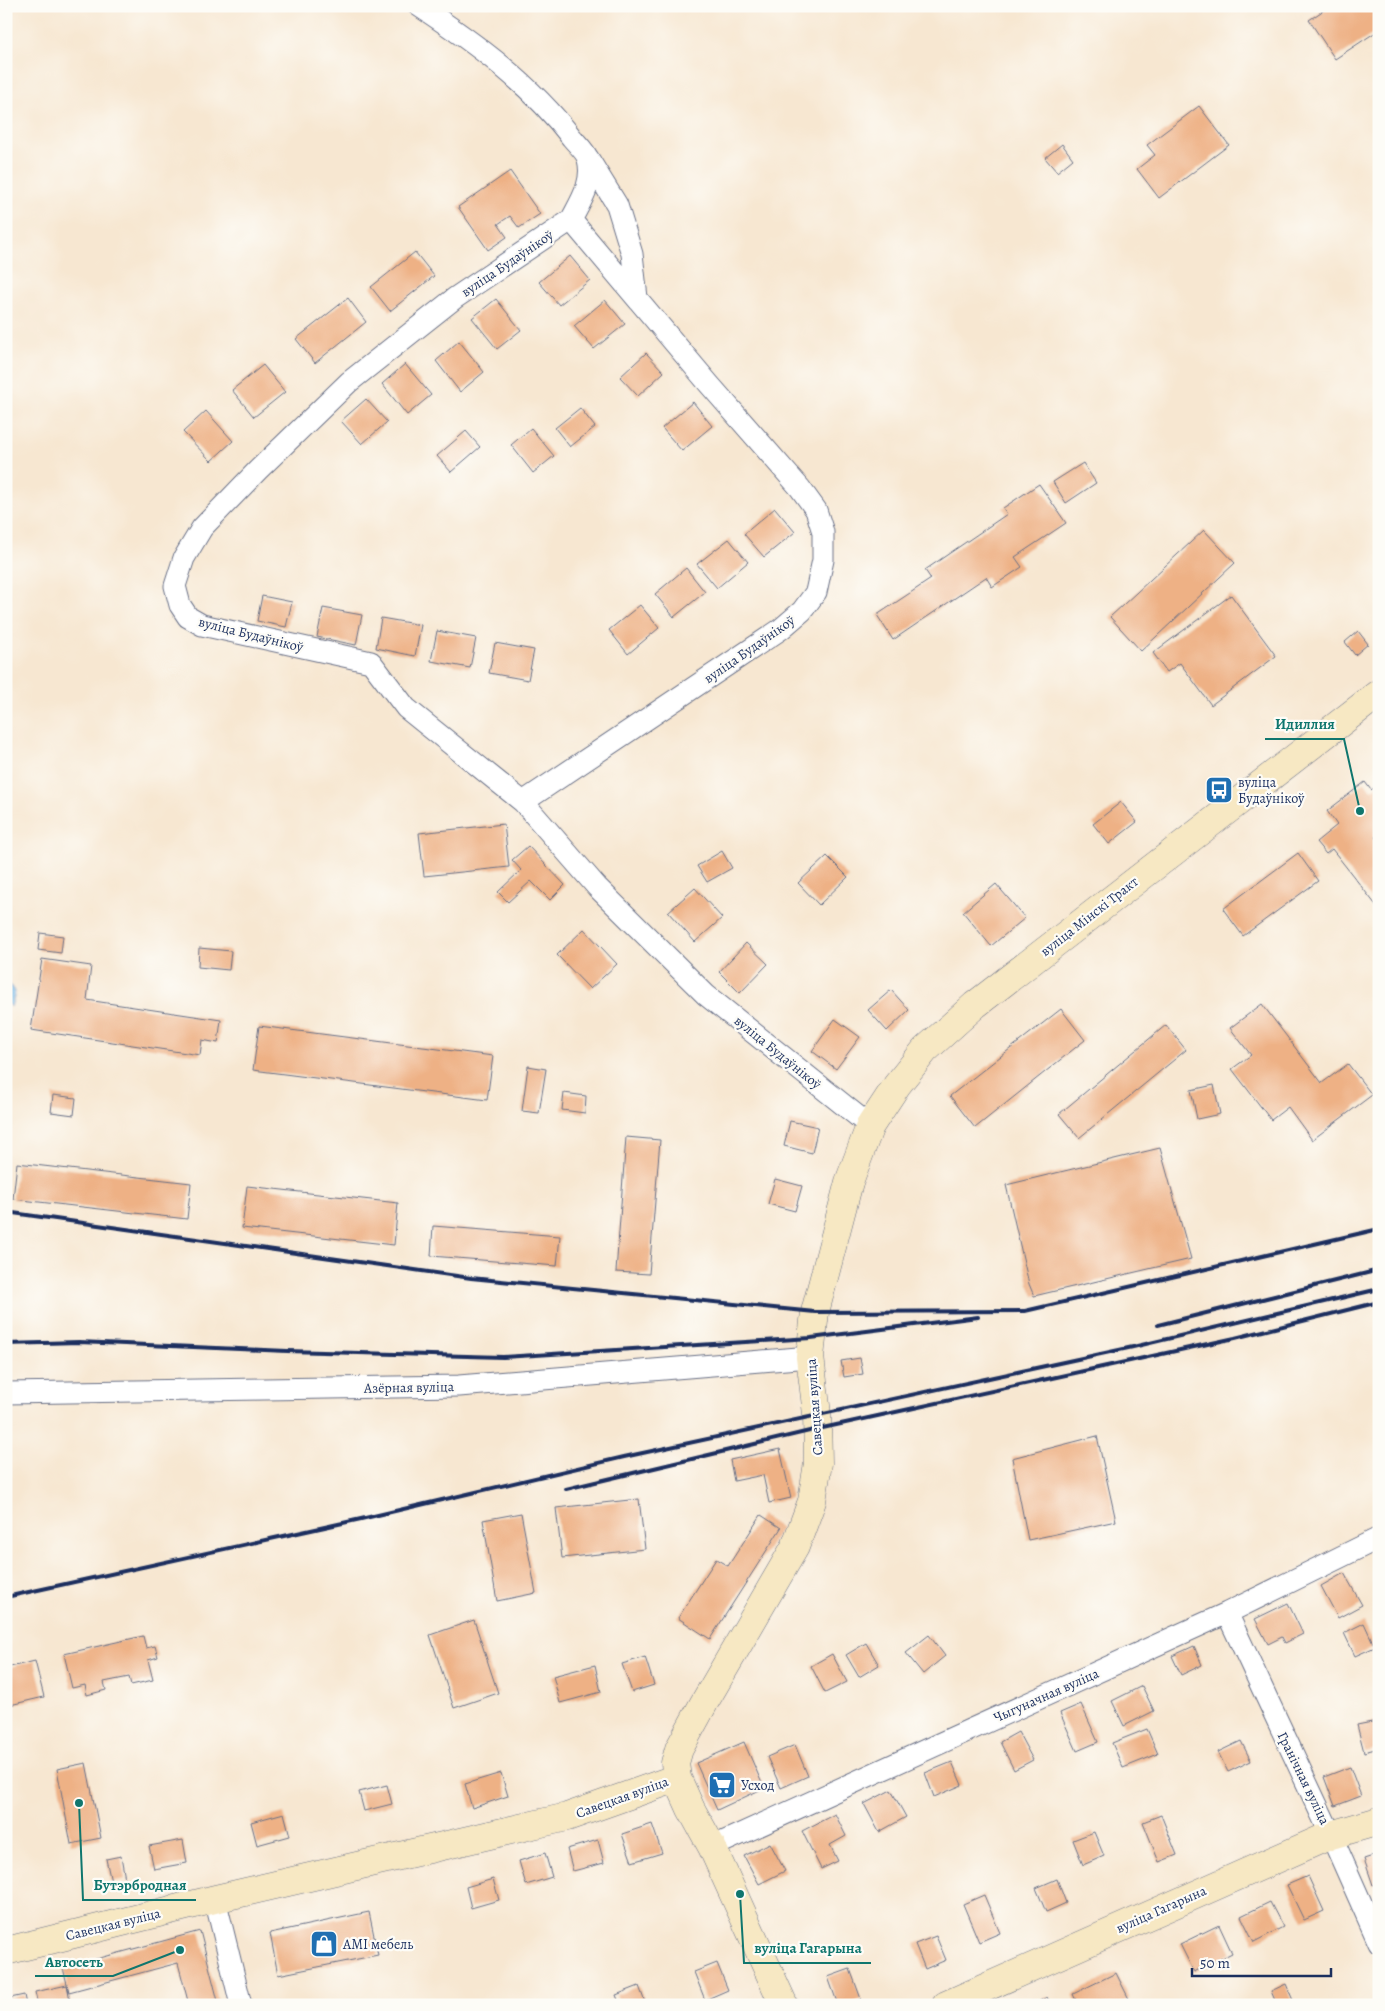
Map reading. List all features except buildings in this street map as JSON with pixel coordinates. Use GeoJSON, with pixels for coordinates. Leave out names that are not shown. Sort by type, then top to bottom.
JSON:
{"type":"FeatureCollection","features":[{"type":"Feature","properties":{"kind":"main road","name":"вуліца Мінскі Тракт"},"geometry":{"type":"LineString","coordinates":[[849,1182],[870,1126],[897,1085],[925,1050],[975,1005],[1379,693]]}},
{"type":"Feature","properties":{"kind":"main road","name":"Савецкая вуліца"},"geometry":{"type":"LineString","coordinates":[[6,1951],[215,1899],[567,1817],[677,1778],[674,1763],[679,1749],[791,1555],[805,1524],[812,1501],[818,1463],[817,1414],[810,1356],[815,1312],[849,1182]]}},
{"type":"Feature","properties":{"kind":"main road"},"geometry":{"type":"LineString","coordinates":[[677,1778],[712,1847],[784,2005]]}},
{"type":"Feature","properties":{"kind":"main road","name":"вуліца Гагарына"},"geometry":{"type":"LineString","coordinates":[[946,2005],[1331,1835],[1379,1821]]}},
{"type":"Feature","properties":{"kind":"street"},"geometry":{"type":"LineString","coordinates":[[419,6],[463,35],[522,82],[568,132],[588,158],[617,205],[632,254],[637,298]]}},
{"type":"Feature","properties":{"kind":"street"},"geometry":{"type":"LineString","coordinates":[[571,220],[589,185],[588,158]]}},
{"type":"Feature","properties":{"kind":"street","name":"вуліца Будаўнікоў"},"geometry":{"type":"LineString","coordinates":[[524,802],[781,629],[802,611],[816,592],[823,560],[823,532],[816,510],[800,488],[571,220],[455,298],[349,382],[258,470],[202,528],[184,558],[175,586],[180,605],[188,617],[202,625],[371,662],[406,708],[524,802],[597,887],[706,995],[870,1126]]}},
{"type":"Feature","properties":{"kind":"street","name":"Азёрная вуліца"},"geometry":{"type":"LineString","coordinates":[[6,1393],[459,1386],[810,1356]]}},
{"type":"Feature","properties":{"kind":"street","name":"Чыгуначная вуліца"},"geometry":{"type":"LineString","coordinates":[[712,1847],[1227,1614],[1379,1538]]}},
{"type":"Feature","properties":{"kind":"street","name":"Гранічная вуліца"},"geometry":{"type":"LineString","coordinates":[[1227,1614],[1331,1835],[1379,1943]]}},
{"type":"Feature","properties":{"kind":"street"},"geometry":{"type":"LineString","coordinates":[[215,1899],[241,2005]]}},
{"type":"Feature","properties":{"kind":"water"},"geometry":{"type":"Polygon","coordinates":[[[6,979],[15,993],[11,1007],[6,1001],[6,979]]]}},
{"type":"Feature","properties":{"kind":"railway"},"geometry":{"type":"LineString","coordinates":[[6,1212],[471,1278],[815,1312],[1025,1311],[1379,1229]]}},
{"type":"Feature","properties":{"kind":"railway"},"geometry":{"type":"LineString","coordinates":[[1158,1325],[1379,1270]]}},
{"type":"Feature","properties":{"kind":"railway"},"geometry":{"type":"LineString","coordinates":[[6,1597],[361,1519],[624,1457],[1133,1347],[1379,1289]]}},
{"type":"Feature","properties":{"kind":"railway"},"geometry":{"type":"LineString","coordinates":[[566,1489],[818,1429],[1235,1338],[1379,1302]]}},
{"type":"Feature","properties":{"kind":"railway"},"geometry":{"type":"LineString","coordinates":[[6,1344],[79,1342],[287,1351],[503,1357],[811,1338],[978,1317]]}},
{"type":"Feature","properties":{"kind":"place","name":"вуліца Будаўнікоў"},"geometry":{"type":"Point","coordinates":[1219,790]}},
{"type":"Feature","properties":{"kind":"place","name":"Идиллия"},"geometry":{"type":"Point","coordinates":[1360,811]}},
{"type":"Feature","properties":{"kind":"place","name":"Усход"},"geometry":{"type":"Point","coordinates":[722,1785]}},
{"type":"Feature","properties":{"kind":"place","name":"Бутэрбродная"},"geometry":{"type":"Point","coordinates":[79,1803]}},
{"type":"Feature","properties":{"kind":"place","name":"вуліца Гагарына"},"geometry":{"type":"Point","coordinates":[740,1894]}},
{"type":"Feature","properties":{"kind":"place","name":"AMI мебель"},"geometry":{"type":"Point","coordinates":[324,1944]}},
{"type":"Feature","properties":{"kind":"place","name":"Автосеть"},"geometry":{"type":"Point","coordinates":[180,1950]}}]}
